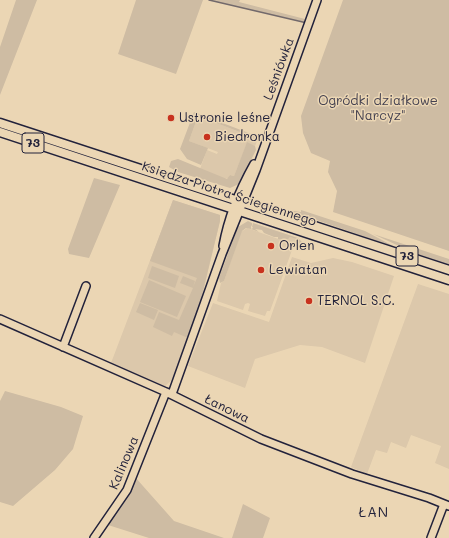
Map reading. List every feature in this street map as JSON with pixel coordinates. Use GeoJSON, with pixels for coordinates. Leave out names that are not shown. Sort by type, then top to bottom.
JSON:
{"type":"FeatureCollection","features":[{"type":"Feature","properties":{"kind":"main road","name":"Księdza Piotra Ściegiennego"},"geometry":{"type":"LineString","coordinates":[[0,123],[449,270]]}},
{"type":"Feature","properties":{"kind":"main road","name":"Księdza Piotra Ściegiennego"},"geometry":{"type":"LineString","coordinates":[[0,132],[449,280]]}},
{"type":"Feature","properties":{"kind":"street","name":"Leśniówka"},"geometry":{"type":"LineString","coordinates":[[240,201],[263,147],[318,0]]}},
{"type":"Feature","properties":{"kind":"street","name":"Kalinowa"},"geometry":{"type":"LineString","coordinates":[[94,538],[127,490],[169,393],[222,254],[240,201]]}},
{"type":"Feature","properties":{"kind":"street"},"geometry":{"type":"LineString","coordinates":[[63,347],[86,286]]}},
{"type":"Feature","properties":{"kind":"street","name":"Łanowa"},"geometry":{"type":"LineString","coordinates":[[0,319],[169,393],[261,439],[352,474],[447,505]]}},
{"type":"Feature","properties":{"kind":"street"},"geometry":{"type":"LineString","coordinates":[[431,538],[447,505]]}},
{"type":"Feature","properties":{"kind":"shaded area"},"geometry":{"type":"Polygon","coordinates":[[[198,116],[258,139],[255,146],[247,143],[234,176],[230,175],[229,178],[224,179],[200,169],[207,150],[217,154],[218,152],[189,141],[198,116]]]}},
{"type":"Feature","properties":{"kind":"shaded area"},"geometry":{"type":"Polygon","coordinates":[[[173,200],[220,215],[220,221],[199,309],[172,380],[165,386],[111,363],[173,200]]]}},
{"type":"Feature","properties":{"kind":"shaded area"},"geometry":{"type":"Polygon","coordinates":[[[247,228],[284,241],[290,237],[296,239],[270,311],[267,311],[265,316],[248,311],[250,304],[248,303],[245,304],[243,310],[217,301],[221,283],[224,281],[241,232],[247,228]]]}},
{"type":"Feature","properties":{"kind":"shaded area"},"geometry":{"type":"Polygon","coordinates":[[[292,257],[311,263],[333,258],[352,262],[394,276],[365,363],[322,347],[300,345],[255,359],[245,388],[188,366],[213,303],[269,322],[292,257]]]}},
{"type":"Feature","properties":{"kind":"shaded area"},"geometry":{"type":"Polygon","coordinates":[[[418,284],[449,294],[449,469],[435,463],[441,446],[411,435],[406,448],[391,442],[387,453],[376,450],[367,474],[351,467],[418,284]]]}},
{"type":"Feature","properties":{"kind":"green space"},"geometry":{"type":"Polygon","coordinates":[[[16,0],[37,0],[0,95],[0,47],[16,0]]]}},
{"type":"Feature","properties":{"kind":"green space"},"geometry":{"type":"Polygon","coordinates":[[[136,0],[203,0],[176,74],[118,54],[136,0]]]}},
{"type":"Feature","properties":{"kind":"green space"},"geometry":{"type":"Polygon","coordinates":[[[209,0],[240,0],[239,2],[305,19],[304,22],[209,0]]]}},
{"type":"Feature","properties":{"kind":"green space","name":"Ogródki działkowe \"Narcyz\""},"geometry":{"type":"Polygon","coordinates":[[[343,0],[449,0],[449,251],[333,212],[337,191],[328,172],[330,161],[311,153],[303,133],[301,116],[343,0]]]}},
{"type":"Feature","properties":{"kind":"green space"},"geometry":{"type":"Polygon","coordinates":[[[194,112],[259,137],[258,139],[198,116],[189,141],[208,148],[201,165],[187,159],[180,149],[194,112]]]}},
{"type":"Feature","properties":{"kind":"green space"},"geometry":{"type":"Polygon","coordinates":[[[247,142],[255,146],[256,150],[239,184],[230,188],[178,172],[169,167],[171,161],[178,159],[227,179],[230,175],[234,176],[247,142]]]}},
{"type":"Feature","properties":{"kind":"green space"},"geometry":{"type":"Polygon","coordinates":[[[94,178],[120,185],[89,258],[69,254],[68,249],[94,178]]]}},
{"type":"Feature","properties":{"kind":"green space"},"geometry":{"type":"Polygon","coordinates":[[[173,200],[220,215],[220,221],[199,307],[188,338],[174,332],[172,336],[153,327],[159,312],[179,320],[193,288],[180,283],[183,276],[195,281],[193,287],[197,278],[150,261],[173,200]]]}},
{"type":"Feature","properties":{"kind":"green space"},"geometry":{"type":"Polygon","coordinates":[[[287,210],[301,212],[301,210],[365,231],[395,247],[287,210]]]}},
{"type":"Feature","properties":{"kind":"green space"},"geometry":{"type":"Polygon","coordinates":[[[254,212],[449,273],[449,277],[254,212]]]}},
{"type":"Feature","properties":{"kind":"green space"},"geometry":{"type":"Polygon","coordinates":[[[248,221],[252,223],[253,227],[253,223],[298,238],[305,245],[302,250],[298,250],[294,246],[296,239],[290,237],[286,240],[281,240],[278,239],[278,237],[264,233],[262,230],[255,229],[259,232],[246,228],[242,231],[224,281],[220,283],[219,278],[238,227],[248,221]]]}},
{"type":"Feature","properties":{"kind":"green space"},"geometry":{"type":"Polygon","coordinates":[[[373,234],[449,259],[449,265],[412,252],[373,234]]]}},
{"type":"Feature","properties":{"kind":"green space"},"geometry":{"type":"Polygon","coordinates":[[[152,266],[179,276],[175,288],[148,278],[152,266]]]}},
{"type":"Feature","properties":{"kind":"green space"},"geometry":{"type":"Polygon","coordinates":[[[149,280],[186,296],[177,317],[140,302],[149,280]]]}},
{"type":"Feature","properties":{"kind":"green space"},"geometry":{"type":"Polygon","coordinates":[[[140,303],[158,310],[154,320],[136,312],[140,303]]]}},
{"type":"Feature","properties":{"kind":"green space"},"geometry":{"type":"Polygon","coordinates":[[[5,391],[61,407],[83,416],[73,449],[55,470],[13,506],[0,502],[0,401],[5,391]]]}},
{"type":"Feature","properties":{"kind":"green space"},"geometry":{"type":"Polygon","coordinates":[[[135,477],[174,521],[224,538],[149,538],[108,525],[127,495],[135,477]]]}},
{"type":"Feature","properties":{"kind":"green space"},"geometry":{"type":"Polygon","coordinates":[[[243,504],[270,518],[263,538],[232,538],[243,504]]]}},
{"type":"Feature","properties":{"kind":"waterway"},"geometry":{"type":"LineString","coordinates":[[209,0],[307,23]]}},
{"type":"Feature","properties":{"kind":"place","name":"Ustronie leśne"},"geometry":{"type":"Point","coordinates":[171,118]}},
{"type":"Feature","properties":{"kind":"place","name":"Biedronka"},"geometry":{"type":"Point","coordinates":[207,137]}},
{"type":"Feature","properties":{"kind":"place","name":"Orlen"},"geometry":{"type":"Point","coordinates":[271,246]}},
{"type":"Feature","properties":{"kind":"place","name":"Lewiatan"},"geometry":{"type":"Point","coordinates":[261,270]}},
{"type":"Feature","properties":{"kind":"place","name":"TERNOL S.C."},"geometry":{"type":"Point","coordinates":[309,301]}},
{"type":"Feature","properties":{"kind":"district","name":"ŁAN"},"geometry":{"type":"Point","coordinates":[374,513]}}]}
